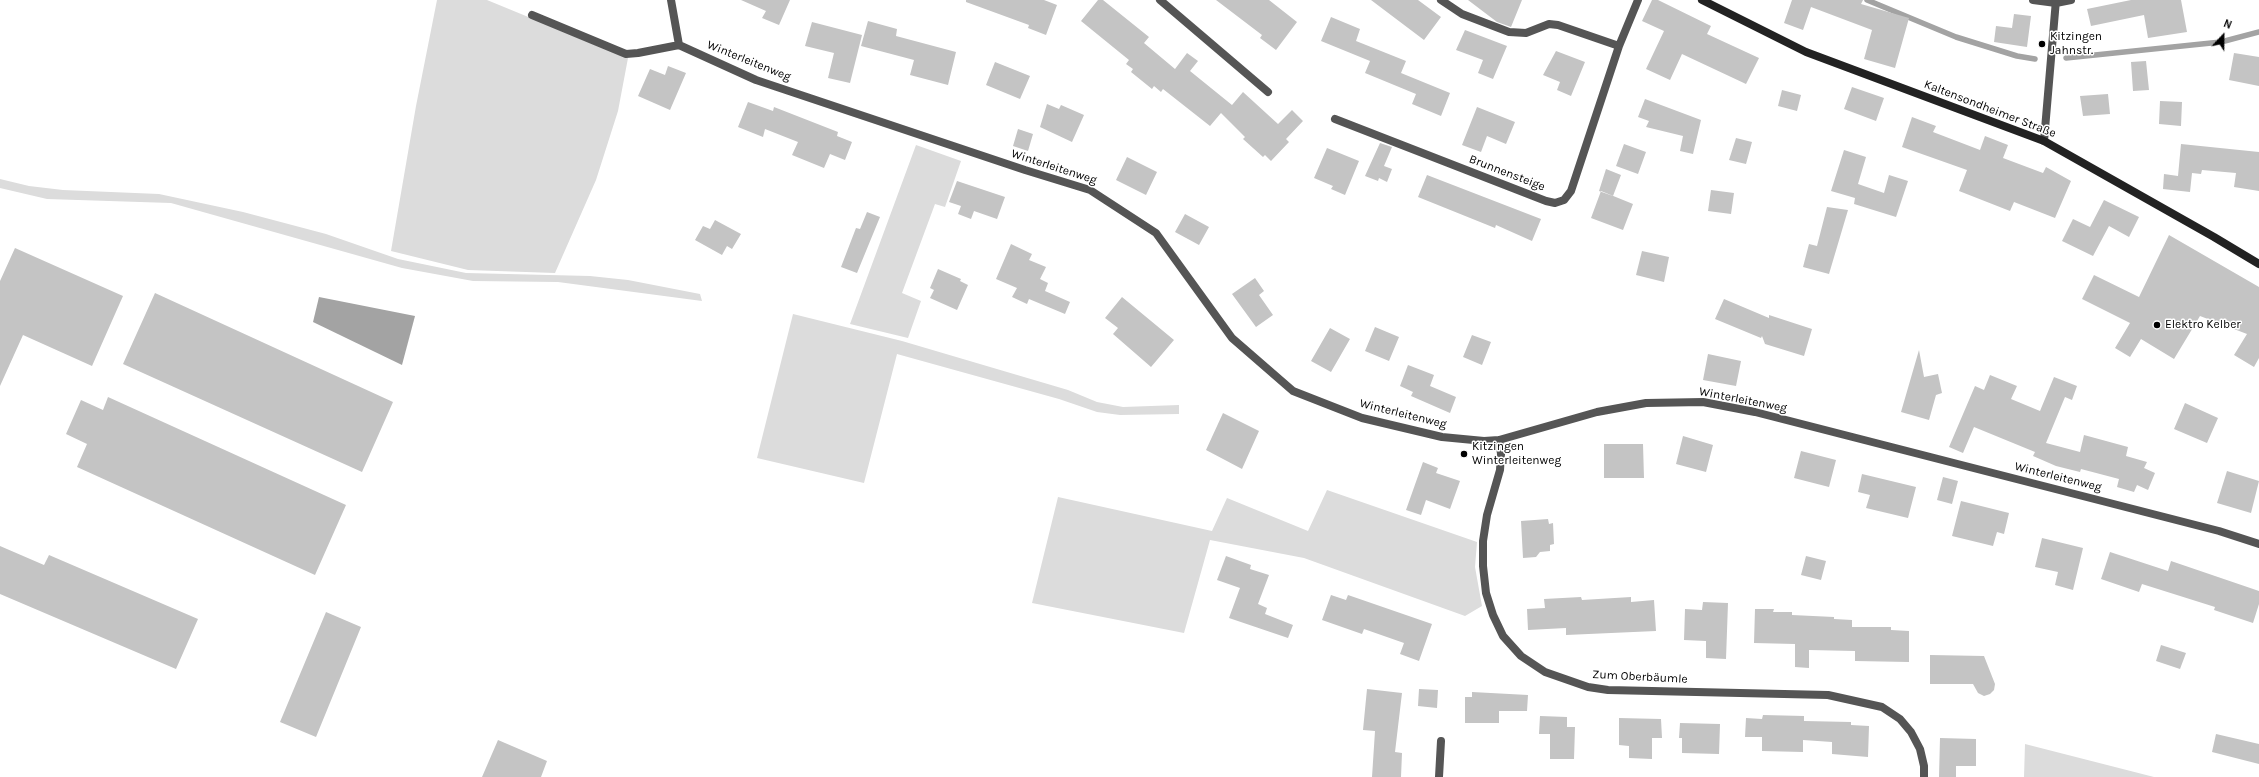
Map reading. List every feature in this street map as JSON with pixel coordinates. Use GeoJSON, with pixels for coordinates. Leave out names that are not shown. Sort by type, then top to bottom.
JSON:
{"type":"FeatureCollection","features":[{"type":"Feature","properties":{"kind":"main road","name":"Kaltensondheimer Straße"},"geometry":{"type":"LineString","coordinates":[[1702,0],[1806,52],[2044,141],[2259,264]]}},
{"type":"Feature","properties":{"kind":"street"},"geometry":{"type":"LineString","coordinates":[[532,15],[626,54],[638,53],[679,44],[671,0]]}},
{"type":"Feature","properties":{"kind":"street"},"geometry":{"type":"LineString","coordinates":[[1160,0],[1268,92]]}},
{"type":"Feature","properties":{"kind":"street"},"geometry":{"type":"LineString","coordinates":[[1441,0],[1462,14],[1509,32],[1526,33],[1549,24],[1558,25],[1619,46]]}},
{"type":"Feature","properties":{"kind":"street","name":"Brunnensteige"},"geometry":{"type":"LineString","coordinates":[[1335,119],[1555,203],[1564,200],[1571,191],[1619,46],[1638,0]]}},
{"type":"Feature","properties":{"kind":"street"},"geometry":{"type":"LineString","coordinates":[[2033,0],[2056,2],[2071,0]]}},
{"type":"Feature","properties":{"kind":"street"},"geometry":{"type":"LineString","coordinates":[[2044,141],[2056,2]]}},
{"type":"Feature","properties":{"kind":"street","name":"Winterleitenweg"},"geometry":{"type":"LineString","coordinates":[[679,44],[756,80],[1025,170],[1090,190],[1156,233],[1232,338],[1293,391],[1362,418],[1442,437],[1467,440],[1500,440],[1597,412],[1646,403],[1703,402],[1763,414],[2219,531],[2259,544]]}},
{"type":"Feature","properties":{"kind":"street","name":"Zum Oberbäumle"},"geometry":{"type":"LineString","coordinates":[[1500,440],[1500,470],[1487,515],[1483,541],[1483,566],[1486,593],[1493,616],[1503,636],[1521,656],[1545,672],[1566,681],[1601,689],[1828,695],[1882,707],[1900,719],[1912,732],[1920,749],[1924,766],[1924,777]]}},
{"type":"Feature","properties":{"kind":"street"},"geometry":{"type":"LineString","coordinates":[[1439,777],[1441,741]]}},
{"type":"Feature","properties":{"kind":"shaded area"},"geometry":{"type":"Polygon","coordinates":[[[437,0],[487,0],[628,58],[618,111],[596,180],[555,273],[468,270],[391,251],[416,106],[437,0]]]}},
{"type":"Feature","properties":{"kind":"shaded area"},"geometry":{"type":"Polygon","coordinates":[[[916,145],[961,161],[945,207],[935,204],[902,293],[921,301],[908,338],[850,324],[916,145]]]}},
{"type":"Feature","properties":{"kind":"shaded area"},"geometry":{"type":"Polygon","coordinates":[[[0,179],[29,186],[63,190],[159,194],[243,212],[326,234],[398,259],[466,273],[590,276],[628,280],[700,294],[702,301],[558,282],[473,281],[402,268],[171,203],[47,199],[0,188],[0,179]]]}},
{"type":"Feature","properties":{"kind":"shaded area"},"geometry":{"type":"Polygon","coordinates":[[[319,297],[415,316],[402,365],[313,322],[319,297]]]}},
{"type":"Feature","properties":{"kind":"shaded area"},"geometry":{"type":"Polygon","coordinates":[[[793,314],[902,341],[1068,390],[1097,402],[1123,407],[1179,405],[1179,414],[1120,415],[1097,412],[1059,399],[897,354],[864,483],[757,458],[793,314]]]}},
{"type":"Feature","properties":{"kind":"shaded area"},"geometry":{"type":"Polygon","coordinates":[[[1327,490],[1477,542],[1475,567],[1482,606],[1465,616],[1304,558],[1210,540],[1184,633],[1032,603],[1058,497],[1212,531],[1227,498],[1308,531],[1327,490]]]}},
{"type":"Feature","properties":{"kind":"shaded area"},"geometry":{"type":"Polygon","coordinates":[[[2025,744],[2154,777],[2024,777],[2025,744]]]}},
{"type":"Feature","properties":{"kind":"building"},"geometry":{"type":"Polygon","coordinates":[[[741,0],[790,0],[779,25],[762,18],[766,11],[741,0]]]}},
{"type":"Feature","properties":{"kind":"building"},"geometry":{"type":"Polygon","coordinates":[[[966,0],[1044,0],[1057,5],[1046,35],[1028,28],[1029,25],[966,2],[966,0]]]}},
{"type":"Feature","properties":{"kind":"building"},"geometry":{"type":"Polygon","coordinates":[[[1098,0],[1103,0],[1149,37],[1144,43],[1175,69],[1187,53],[1198,61],[1190,71],[1232,105],[1243,92],[1278,124],[1292,110],[1303,121],[1286,139],[1289,142],[1271,161],[1265,155],[1263,157],[1243,139],[1245,137],[1221,113],[1210,126],[1163,89],[1161,92],[1154,86],[1152,89],[1131,72],[1133,69],[1126,64],[1129,60],[1081,21],[1098,0]]]}},
{"type":"Feature","properties":{"kind":"building"},"geometry":{"type":"Polygon","coordinates":[[[1216,0],[1269,0],[1297,22],[1276,50],[1260,38],[1262,35],[1216,0]]]}},
{"type":"Feature","properties":{"kind":"building"},"geometry":{"type":"Polygon","coordinates":[[[1371,0],[1418,0],[1441,17],[1424,40],[1371,0]]]}},
{"type":"Feature","properties":{"kind":"building"},"geometry":{"type":"Polygon","coordinates":[[[1468,0],[1522,0],[1511,27],[1497,22],[1468,0]]]}},
{"type":"Feature","properties":{"kind":"building"},"geometry":{"type":"Polygon","coordinates":[[[1652,0],[1658,0],[1711,26],[1707,34],[1759,58],[1746,84],[1682,54],[1670,80],[1646,69],[1664,31],[1642,21],[1652,0]]]}},
{"type":"Feature","properties":{"kind":"building"},"geometry":{"type":"Polygon","coordinates":[[[1792,0],[1863,0],[1861,4],[1909,18],[1895,68],[1864,59],[1872,30],[1811,7],[1803,30],[1784,23],[1792,0]]]}},
{"type":"Feature","properties":{"kind":"building"},"geometry":{"type":"Polygon","coordinates":[[[2131,0],[2181,0],[2187,32],[2148,38],[2144,15],[2091,26],[2087,9],[2131,0]]]}},
{"type":"Feature","properties":{"kind":"building"},"geometry":{"type":"Polygon","coordinates":[[[2014,14],[2031,16],[2027,47],[1994,42],[1996,26],[2012,28],[2014,14]]]}},
{"type":"Feature","properties":{"kind":"building"},"geometry":{"type":"Polygon","coordinates":[[[1331,17],[1360,29],[1356,41],[1406,61],[1401,73],[1450,93],[1441,116],[1412,104],[1416,94],[1365,73],[1370,61],[1321,41],[1331,17]]]}},
{"type":"Feature","properties":{"kind":"building"},"geometry":{"type":"Polygon","coordinates":[[[868,21],[897,29],[896,36],[956,52],[948,85],[910,75],[914,60],[861,46],[868,21]]]}},
{"type":"Feature","properties":{"kind":"building"},"geometry":{"type":"Polygon","coordinates":[[[812,22],[862,35],[850,83],[828,78],[834,53],[805,46],[812,22]]]}},
{"type":"Feature","properties":{"kind":"building"},"geometry":{"type":"Polygon","coordinates":[[[1465,30],[1507,46],[1493,79],[1478,73],[1483,60],[1456,50],[1465,30]]]}},
{"type":"Feature","properties":{"kind":"building"},"geometry":{"type":"Polygon","coordinates":[[[1556,51],[1585,62],[1571,96],[1557,90],[1560,82],[1543,75],[1556,51]]]}},
{"type":"Feature","properties":{"kind":"building"},"geometry":{"type":"Polygon","coordinates":[[[2234,53],[2259,57],[2259,86],[2229,80],[2234,53]]]}},
{"type":"Feature","properties":{"kind":"building"},"geometry":{"type":"Polygon","coordinates":[[[2146,61],[2149,90],[2133,91],[2131,62],[2146,61]]]}},
{"type":"Feature","properties":{"kind":"building"},"geometry":{"type":"Polygon","coordinates":[[[995,62],[1030,76],[1020,99],[986,85],[995,62]]]}},
{"type":"Feature","properties":{"kind":"building"},"geometry":{"type":"Polygon","coordinates":[[[668,66],[686,73],[670,110],[638,96],[650,69],[665,75],[668,66]]]}},
{"type":"Feature","properties":{"kind":"building"},"geometry":{"type":"Polygon","coordinates":[[[1852,87],[1884,98],[1876,121],[1844,109],[1852,87]]]}},
{"type":"Feature","properties":{"kind":"building"},"geometry":{"type":"Polygon","coordinates":[[[1782,90],[1801,95],[1797,111],[1778,106],[1782,90]]]}},
{"type":"Feature","properties":{"kind":"building"},"geometry":{"type":"Polygon","coordinates":[[[2108,94],[2110,114],[2083,116],[2080,96],[2108,94]]]}},
{"type":"Feature","properties":{"kind":"building"},"geometry":{"type":"Polygon","coordinates":[[[1645,99],[1701,120],[1693,154],[1680,151],[1683,136],[1646,127],[1649,121],[1638,117],[1645,99]]]}},
{"type":"Feature","properties":{"kind":"building"},"geometry":{"type":"Polygon","coordinates":[[[2160,101],[2182,102],[2181,126],[2159,124],[2160,101]]]}},
{"type":"Feature","properties":{"kind":"building"},"geometry":{"type":"Polygon","coordinates":[[[748,102],[773,111],[774,107],[838,132],[837,136],[852,142],[845,160],[830,154],[824,168],[792,155],[798,142],[765,129],[763,137],[738,127],[748,102]]]}},
{"type":"Feature","properties":{"kind":"building"},"geometry":{"type":"Polygon","coordinates":[[[1047,104],[1059,109],[1061,105],[1084,115],[1072,142],[1040,127],[1047,104]]]}},
{"type":"Feature","properties":{"kind":"building"},"geometry":{"type":"Polygon","coordinates":[[[1477,107],[1515,122],[1506,144],[1487,136],[1481,152],[1462,145],[1477,107]]]}},
{"type":"Feature","properties":{"kind":"building"},"geometry":{"type":"Polygon","coordinates":[[[1912,117],[1936,126],[1933,132],[1980,150],[1985,136],[2008,145],[2003,158],[2043,173],[2046,167],[2071,181],[2055,218],[2014,202],[2010,211],[1959,191],[1967,170],[1902,147],[1912,117]]]}},
{"type":"Feature","properties":{"kind":"building"},"geometry":{"type":"Polygon","coordinates":[[[1018,129],[1033,134],[1028,151],[1013,146],[1018,129]]]}},
{"type":"Feature","properties":{"kind":"building"},"geometry":{"type":"Polygon","coordinates":[[[1736,138],[1752,142],[1746,164],[1729,160],[1736,138]]]}},
{"type":"Feature","properties":{"kind":"building"},"geometry":{"type":"Polygon","coordinates":[[[1380,143],[1392,147],[1384,166],[1392,169],[1387,182],[1379,178],[1378,181],[1365,176],[1380,143]]]}},
{"type":"Feature","properties":{"kind":"building"},"geometry":{"type":"Polygon","coordinates":[[[1624,144],[1646,152],[1638,174],[1616,166],[1624,144]]]}},
{"type":"Feature","properties":{"kind":"building"},"geometry":{"type":"Polygon","coordinates":[[[2181,144],[2259,152],[2259,191],[2234,187],[2236,173],[2202,170],[2201,174],[2192,173],[2190,192],[2163,189],[2164,174],[2178,176],[2181,144]]]}},
{"type":"Feature","properties":{"kind":"building"},"geometry":{"type":"Polygon","coordinates":[[[1327,148],[1359,161],[1345,195],[1331,189],[1333,186],[1314,178],[1327,148]]]}},
{"type":"Feature","properties":{"kind":"building"},"geometry":{"type":"Polygon","coordinates":[[[1844,150],[1866,157],[1858,184],[1884,193],[1889,175],[1908,181],[1896,217],[1854,204],[1855,198],[1831,191],[1844,150]]]}},
{"type":"Feature","properties":{"kind":"building"},"geometry":{"type":"Polygon","coordinates":[[[1127,157],[1157,172],[1146,195],[1116,180],[1127,157]]]}},
{"type":"Feature","properties":{"kind":"building"},"geometry":{"type":"Polygon","coordinates":[[[1606,169],[1621,175],[1613,196],[1599,191],[1606,169]]]}},
{"type":"Feature","properties":{"kind":"building"},"geometry":{"type":"Polygon","coordinates":[[[1427,175],[1541,219],[1532,241],[1496,225],[1495,228],[1418,197],[1427,175]]]}},
{"type":"Feature","properties":{"kind":"building"},"geometry":{"type":"Polygon","coordinates":[[[957,181],[1005,197],[997,219],[974,211],[971,219],[958,214],[961,206],[949,202],[957,181]]]}},
{"type":"Feature","properties":{"kind":"building"},"geometry":{"type":"Polygon","coordinates":[[[1711,190],[1734,193],[1731,214],[1708,211],[1711,190]]]}},
{"type":"Feature","properties":{"kind":"building"},"geometry":{"type":"Polygon","coordinates":[[[1601,191],[1633,204],[1623,230],[1591,218],[1601,191]]]}},
{"type":"Feature","properties":{"kind":"building"},"geometry":{"type":"Polygon","coordinates":[[[2104,200],[2139,217],[2129,237],[2109,226],[2093,256],[2062,241],[2073,219],[2090,227],[2104,200]]]}},
{"type":"Feature","properties":{"kind":"building"},"geometry":{"type":"Polygon","coordinates":[[[1827,207],[1848,210],[1829,274],[1803,267],[1809,244],[1817,246],[1827,207]]]}},
{"type":"Feature","properties":{"kind":"building"},"geometry":{"type":"Polygon","coordinates":[[[867,212],[880,217],[857,273],[841,267],[856,228],[860,229],[867,212]]]}},
{"type":"Feature","properties":{"kind":"building"},"geometry":{"type":"Polygon","coordinates":[[[1185,214],[1209,227],[1199,245],[1175,232],[1185,214]]]}},
{"type":"Feature","properties":{"kind":"building"},"geometry":{"type":"Polygon","coordinates":[[[715,220],[741,234],[732,249],[727,246],[722,255],[695,240],[703,226],[710,229],[715,220]]]}},
{"type":"Feature","properties":{"kind":"building"},"geometry":{"type":"Polygon","coordinates":[[[2169,235],[2259,287],[2259,358],[2254,367],[2234,355],[2247,334],[2200,316],[2174,359],[2141,339],[2130,357],[2115,348],[2130,323],[2082,299],[2094,275],[2139,297],[2169,235]]]}},
{"type":"Feature","properties":{"kind":"building"},"geometry":{"type":"Polygon","coordinates":[[[1011,244],[1032,254],[1029,260],[1046,267],[1040,279],[1048,283],[1045,291],[1070,302],[1065,314],[1029,299],[1027,304],[1012,297],[1017,288],[996,279],[1011,244]]]}},
{"type":"Feature","properties":{"kind":"building"},"geometry":{"type":"Polygon","coordinates":[[[15,248],[123,296],[92,366],[23,335],[0,386],[0,281],[15,248]]]}},
{"type":"Feature","properties":{"kind":"building"},"geometry":{"type":"Polygon","coordinates":[[[1642,251],[1669,257],[1664,282],[1636,275],[1642,251]]]}},
{"type":"Feature","properties":{"kind":"building"},"geometry":{"type":"Polygon","coordinates":[[[938,269],[961,279],[960,281],[968,285],[957,310],[930,298],[934,290],[930,288],[938,269]]]}},
{"type":"Feature","properties":{"kind":"building"},"geometry":{"type":"Polygon","coordinates":[[[1255,278],[1264,291],[1259,295],[1273,315],[1256,327],[1232,294],[1255,278]]]}},
{"type":"Feature","properties":{"kind":"building"},"geometry":{"type":"Polygon","coordinates":[[[155,293],[393,402],[362,472],[123,364],[155,293]]]}},
{"type":"Feature","properties":{"kind":"building"},"geometry":{"type":"Polygon","coordinates":[[[1122,297],[1174,340],[1151,367],[1113,334],[1118,328],[1105,318],[1122,297]]]}},
{"type":"Feature","properties":{"kind":"building"},"geometry":{"type":"Polygon","coordinates":[[[1724,299],[1769,318],[1769,315],[1812,329],[1804,356],[1765,344],[1762,336],[1761,338],[1715,319],[1724,299]]]}},
{"type":"Feature","properties":{"kind":"building"},"geometry":{"type":"Polygon","coordinates":[[[1375,327],[1399,337],[1389,361],[1365,351],[1375,327]]]}},
{"type":"Feature","properties":{"kind":"building"},"geometry":{"type":"Polygon","coordinates":[[[1330,328],[1350,339],[1331,372],[1311,361],[1330,328]]]}},
{"type":"Feature","properties":{"kind":"building"},"geometry":{"type":"Polygon","coordinates":[[[1472,335],[1491,342],[1482,365],[1463,357],[1472,335]]]}},
{"type":"Feature","properties":{"kind":"building"},"geometry":{"type":"Polygon","coordinates":[[[1919,350],[1924,377],[1938,374],[1942,393],[1936,395],[1929,420],[1901,412],[1919,350]]]}},
{"type":"Feature","properties":{"kind":"building"},"geometry":{"type":"Polygon","coordinates":[[[1708,354],[1741,361],[1736,386],[1703,380],[1708,354]]]}},
{"type":"Feature","properties":{"kind":"building"},"geometry":{"type":"Polygon","coordinates":[[[1408,365],[1434,375],[1430,386],[1456,397],[1450,413],[1411,396],[1413,392],[1400,386],[1408,365]]]}},
{"type":"Feature","properties":{"kind":"building"},"geometry":{"type":"Polygon","coordinates":[[[1990,375],[2017,386],[2011,399],[2040,411],[2054,377],[2077,386],[2072,400],[2065,397],[2046,443],[2080,452],[2084,435],[2128,447],[2126,456],[2147,462],[2144,468],[2155,473],[2148,490],[2137,485],[2134,492],[2117,487],[2119,479],[2081,469],[2080,472],[2056,466],[2033,456],[2035,452],[1974,427],[1963,453],[1949,447],[1975,386],[1984,390],[1990,375]]]}},
{"type":"Feature","properties":{"kind":"building"},"geometry":{"type":"Polygon","coordinates":[[[108,397],[346,505],[315,575],[77,467],[87,444],[66,434],[81,400],[103,410],[108,397]]]}},
{"type":"Feature","properties":{"kind":"building"},"geometry":{"type":"Polygon","coordinates":[[[2185,403],[2218,418],[2207,443],[2174,429],[2185,403]]]}},
{"type":"Feature","properties":{"kind":"building"},"geometry":{"type":"Polygon","coordinates":[[[1223,413],[1259,431],[1242,469],[1206,450],[1223,413]]]}},
{"type":"Feature","properties":{"kind":"building"},"geometry":{"type":"Polygon","coordinates":[[[1683,436],[1713,445],[1706,472],[1676,464],[1683,436]]]}},
{"type":"Feature","properties":{"kind":"building"},"geometry":{"type":"Polygon","coordinates":[[[1604,444],[1643,444],[1644,478],[1604,478],[1604,444]]]}},
{"type":"Feature","properties":{"kind":"building"},"geometry":{"type":"Polygon","coordinates":[[[1801,451],[1836,460],[1829,487],[1794,478],[1801,451]]]}},
{"type":"Feature","properties":{"kind":"building"},"geometry":{"type":"Polygon","coordinates":[[[1423,462],[1438,468],[1436,473],[1460,481],[1450,509],[1426,500],[1421,515],[1406,510],[1423,462]]]}},
{"type":"Feature","properties":{"kind":"building"},"geometry":{"type":"Polygon","coordinates":[[[2227,471],[2259,481],[2251,513],[2217,503],[2227,471]]]}},
{"type":"Feature","properties":{"kind":"building"},"geometry":{"type":"Polygon","coordinates":[[[1862,474],[1916,487],[1908,518],[1866,508],[1870,495],[1858,492],[1862,474]]]}},
{"type":"Feature","properties":{"kind":"building"},"geometry":{"type":"Polygon","coordinates":[[[1943,477],[1958,481],[1952,504],[1937,500],[1943,477]]]}},
{"type":"Feature","properties":{"kind":"building"},"geometry":{"type":"Polygon","coordinates":[[[1961,501],[2009,513],[2004,534],[1997,532],[1993,546],[1952,536],[1961,501]]]}},
{"type":"Feature","properties":{"kind":"building"},"geometry":{"type":"Polygon","coordinates":[[[1548,519],[1549,524],[1553,523],[1554,544],[1550,545],[1550,551],[1540,552],[1536,557],[1523,558],[1521,521],[1548,519]]]}},
{"type":"Feature","properties":{"kind":"building"},"geometry":{"type":"Polygon","coordinates":[[[2042,538],[2083,548],[2073,590],[2055,585],[2058,572],[2035,567],[2042,538]]]}},
{"type":"Feature","properties":{"kind":"building"},"geometry":{"type":"Polygon","coordinates":[[[0,546],[44,565],[49,555],[198,619],[176,669],[0,594],[0,546]]]}},
{"type":"Feature","properties":{"kind":"building"},"geometry":{"type":"Polygon","coordinates":[[[2110,552],[2168,571],[2171,561],[2259,591],[2259,604],[2253,623],[2214,610],[2215,607],[2142,584],[2139,592],[2101,579],[2110,552]]]}},
{"type":"Feature","properties":{"kind":"building"},"geometry":{"type":"Polygon","coordinates":[[[1226,556],[1251,565],[1250,569],[1269,575],[1258,604],[1267,608],[1265,614],[1293,625],[1288,638],[1229,618],[1240,588],[1217,580],[1226,556]]]}},
{"type":"Feature","properties":{"kind":"building"},"geometry":{"type":"Polygon","coordinates":[[[1806,556],[1826,561],[1821,580],[1801,575],[1806,556]]]}},
{"type":"Feature","properties":{"kind":"building"},"geometry":{"type":"Polygon","coordinates":[[[1331,595],[1346,600],[1348,595],[1432,624],[1419,661],[1400,654],[1404,643],[1364,629],[1362,634],[1322,620],[1331,595]]]}},
{"type":"Feature","properties":{"kind":"building"},"geometry":{"type":"Polygon","coordinates":[[[1581,597],[1582,600],[1631,597],[1631,602],[1654,600],[1656,631],[1566,635],[1566,628],[1528,630],[1527,609],[1545,608],[1544,599],[1581,597]]]}},
{"type":"Feature","properties":{"kind":"building"},"geometry":{"type":"Polygon","coordinates":[[[1703,602],[1728,603],[1726,659],[1706,658],[1706,641],[1684,640],[1685,609],[1702,610],[1703,602]]]}},
{"type":"Feature","properties":{"kind":"building"},"geometry":{"type":"Polygon","coordinates":[[[1755,609],[1774,609],[1773,612],[1792,612],[1792,615],[1834,617],[1834,619],[1852,620],[1852,627],[1891,627],[1891,630],[1909,631],[1909,662],[1855,661],[1855,651],[1809,650],[1809,668],[1795,667],[1795,644],[1754,643],[1755,609]]]}},
{"type":"Feature","properties":{"kind":"building"},"geometry":{"type":"Polygon","coordinates":[[[326,612],[361,627],[316,737],[280,722],[326,612]]]}},
{"type":"Feature","properties":{"kind":"building"},"geometry":{"type":"Polygon","coordinates":[[[2161,645],[2186,653],[2180,669],[2156,661],[2161,645]]]}},
{"type":"Feature","properties":{"kind":"building"},"geometry":{"type":"Polygon","coordinates":[[[1930,655],[1984,656],[1995,684],[1994,690],[1990,694],[1984,696],[1978,693],[1973,684],[1930,684],[1930,655]]]}},
{"type":"Feature","properties":{"kind":"building"},"geometry":{"type":"Polygon","coordinates":[[[1367,689],[1402,693],[1395,752],[1402,753],[1401,777],[1372,777],[1375,731],[1363,730],[1367,689]]]}},
{"type":"Feature","properties":{"kind":"building"},"geometry":{"type":"Polygon","coordinates":[[[1419,689],[1438,690],[1437,708],[1418,706],[1419,689]]]}},
{"type":"Feature","properties":{"kind":"building"},"geometry":{"type":"Polygon","coordinates":[[[1472,692],[1528,695],[1527,711],[1499,711],[1499,723],[1465,723],[1465,697],[1472,697],[1472,692]]]}},
{"type":"Feature","properties":{"kind":"building"},"geometry":{"type":"Polygon","coordinates":[[[1763,715],[1804,716],[1804,721],[1851,722],[1851,725],[1869,726],[1868,757],[1832,754],[1832,742],[1803,740],[1803,752],[1762,751],[1762,737],[1745,737],[1746,718],[1762,719],[1763,715]]]}},
{"type":"Feature","properties":{"kind":"building"},"geometry":{"type":"Polygon","coordinates":[[[1540,716],[1567,717],[1567,727],[1575,727],[1574,759],[1550,759],[1550,734],[1539,734],[1540,716]]]}},
{"type":"Feature","properties":{"kind":"building"},"geometry":{"type":"Polygon","coordinates":[[[1619,718],[1661,719],[1662,738],[1652,738],[1652,759],[1629,758],[1629,746],[1619,745],[1619,718]]]}},
{"type":"Feature","properties":{"kind":"building"},"geometry":{"type":"Polygon","coordinates":[[[1680,723],[1720,724],[1719,754],[1682,753],[1682,738],[1679,738],[1680,723]]]}},
{"type":"Feature","properties":{"kind":"building"},"geometry":{"type":"Polygon","coordinates":[[[2216,734],[2259,744],[2259,764],[2212,752],[2216,734]]]}},
{"type":"Feature","properties":{"kind":"building"},"geometry":{"type":"Polygon","coordinates":[[[1940,738],[1976,739],[1976,766],[1956,766],[1956,777],[1939,777],[1940,738]]]}},
{"type":"Feature","properties":{"kind":"building"},"geometry":{"type":"Polygon","coordinates":[[[498,740],[547,761],[541,777],[482,777],[498,740]]]}},
{"type":"Feature","properties":{"kind":"waterway"},"geometry":{"type":"LineString","coordinates":[[1867,0],[1956,37],[2017,56],[2035,59]]}},
{"type":"Feature","properties":{"kind":"waterway"},"geometry":{"type":"LineString","coordinates":[[2066,58],[2221,42],[2259,32]]}},
{"type":"Feature","properties":{"kind":"place","name":"Kitzingen Jahnstr."},"geometry":{"type":"Point","coordinates":[2042,44]}},
{"type":"Feature","properties":{"kind":"place","name":"Elektro Kelber"},"geometry":{"type":"Point","coordinates":[2157,325]}},
{"type":"Feature","properties":{"kind":"place","name":"Kitzingen Winterleitenweg"},"geometry":{"type":"Point","coordinates":[1464,454]}}]}
